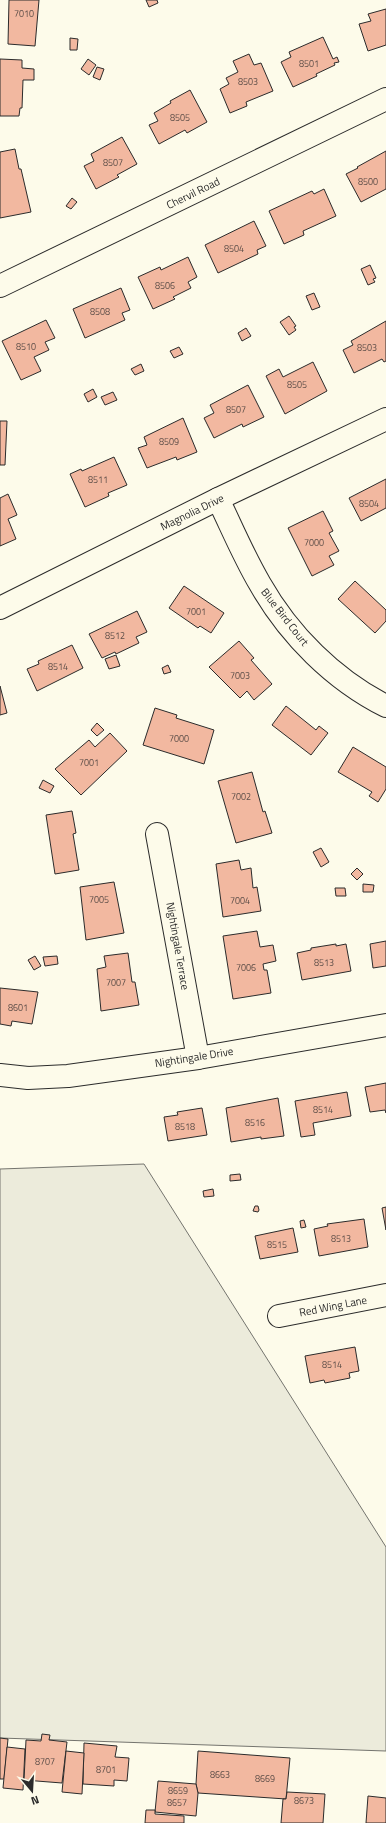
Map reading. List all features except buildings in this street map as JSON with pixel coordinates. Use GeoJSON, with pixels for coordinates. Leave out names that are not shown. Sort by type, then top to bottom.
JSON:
{"type":"FeatureCollection","features":[{"type":"Feature","properties":{"kind":"street","name":"Chervil Road"},"geometry":{"type":"LineString","coordinates":[[0,286],[386,99]]}},
{"type":"Feature","properties":{"kind":"street","name":"Magnolia Drive"},"geometry":{"type":"LineString","coordinates":[[0,608],[218,499],[386,419]]}},
{"type":"Feature","properties":{"kind":"street","name":"Blue Bird Court"},"geometry":{"type":"LineString","coordinates":[[218,499],[260,585],[298,637],[343,679],[371,698],[386,706]]}},
{"type":"Feature","properties":{"kind":"street","name":"Nightingale Terrace"},"geometry":{"type":"LineString","coordinates":[[157,834],[198,1058]]}},
{"type":"Feature","properties":{"kind":"street","name":"Nightingale Drive"},"geometry":{"type":"LineString","coordinates":[[0,1075],[28,1078],[68,1076],[198,1058],[386,1024]]}},
{"type":"Feature","properties":{"kind":"street","name":"Red Wing Lane"},"geometry":{"type":"LineString","coordinates":[[279,1316],[386,1295]]}},
{"type":"Feature","properties":{"kind":"shaded area"},"geometry":{"type":"Polygon","coordinates":[[[144,1164],[386,1547],[386,1751],[0,1738],[0,1169],[144,1164]]]}}]}
